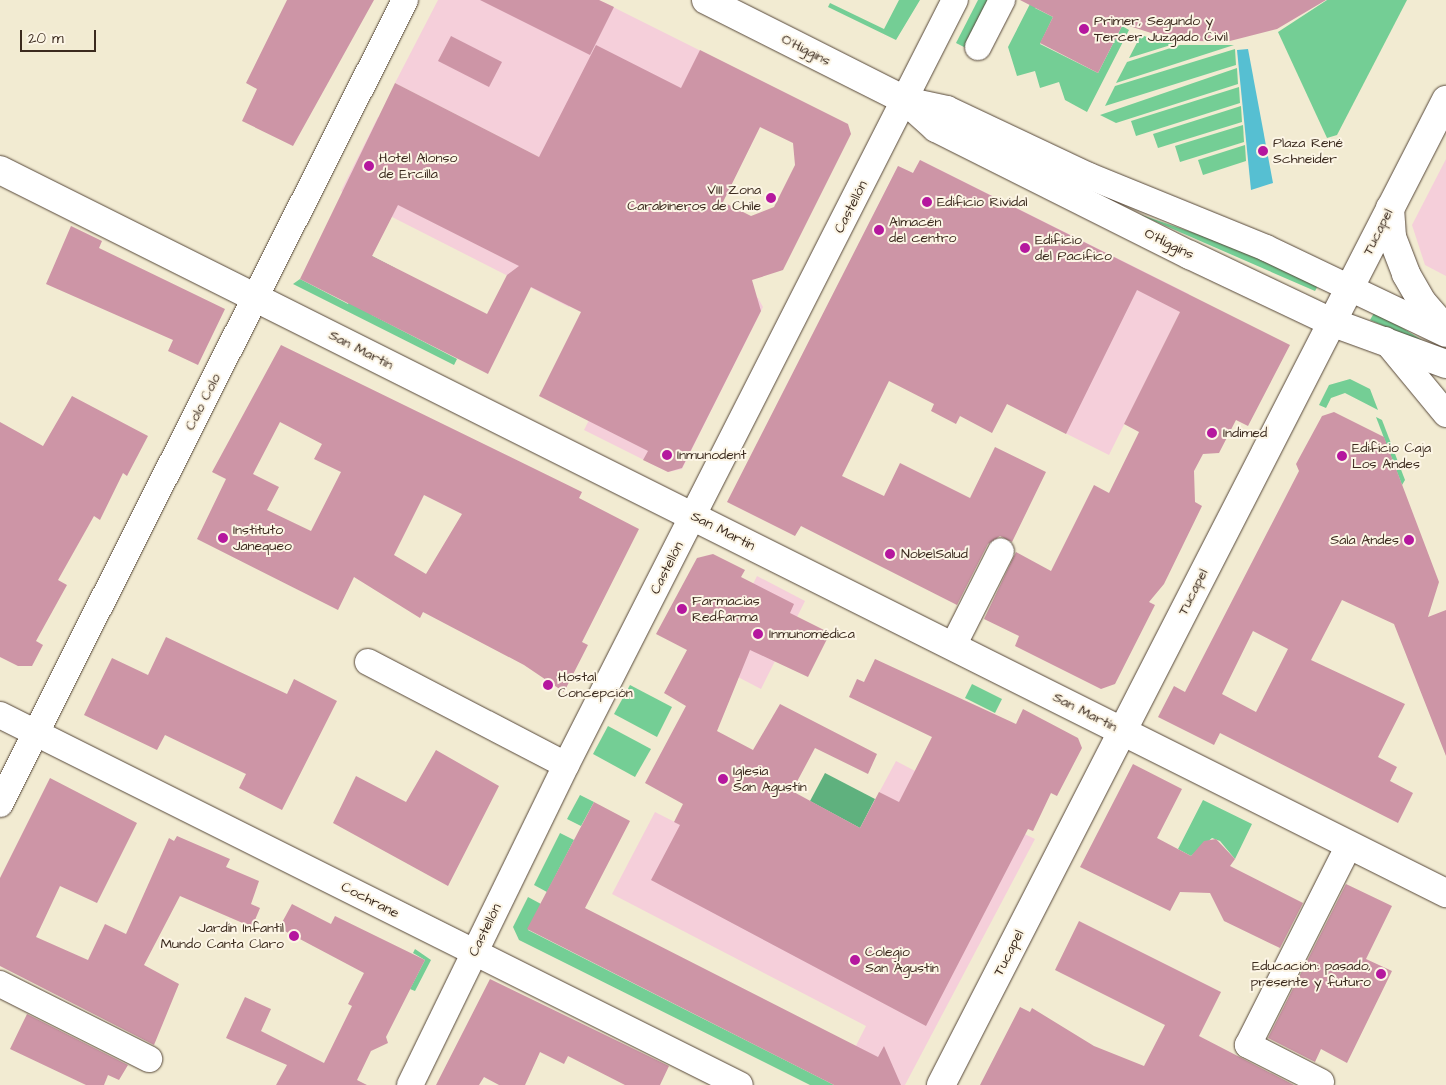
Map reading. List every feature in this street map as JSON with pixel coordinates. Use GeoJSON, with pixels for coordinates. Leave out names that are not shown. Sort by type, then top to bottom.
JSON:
{"type":"FeatureCollection","features":[{"type":"Feature","properties":{"kind":"main road","name":"O'Higgins"},"geometry":{"type":"LineString","coordinates":[[706,0],[905,100],[936,128],[1331,322],[1446,364]]}},
{"type":"Feature","properties":{"kind":"main road","name":"Tucapel"},"geometry":{"type":"LineString","coordinates":[[942,1085],[1446,100]]}},
{"type":"Feature","properties":{"kind":"main road","name":"San Martín"},"geometry":{"type":"LineString","coordinates":[[0,170],[1446,893]]}},
{"type":"Feature","properties":{"kind":"main road"},"geometry":{"type":"LineString","coordinates":[[1390,208],[1392,237],[1406,274],[1423,303],[1446,329]]}},
{"type":"Feature","properties":{"kind":"street","name":"Colo Colo"},"geometry":{"type":"LineString","coordinates":[[0,804],[405,0]]}},
{"type":"Feature","properties":{"kind":"street","name":"Castellón"},"geometry":{"type":"LineString","coordinates":[[410,1085],[566,765],[956,0]]}},
{"type":"Feature","properties":{"kind":"street"},"geometry":{"type":"LineString","coordinates":[[978,47],[1002,0]]}},
{"type":"Feature","properties":{"kind":"street","name":"O'Higgins"},"geometry":{"type":"LineString","coordinates":[[905,100],[947,109],[1056,162],[1248,240],[1446,334]]}},
{"type":"Feature","properties":{"kind":"street"},"geometry":{"type":"LineString","coordinates":[[1384,340],[1446,414]]}},
{"type":"Feature","properties":{"kind":"street"},"geometry":{"type":"LineString","coordinates":[[953,646],[1001,551]]}},
{"type":"Feature","properties":{"kind":"street"},"geometry":{"type":"LineString","coordinates":[[368,662],[566,765]]}},
{"type":"Feature","properties":{"kind":"street","name":"Cochrane"},"geometry":{"type":"LineString","coordinates":[[0,714],[740,1085]]}},
{"type":"Feature","properties":{"kind":"street"},"geometry":{"type":"LineString","coordinates":[[1321,1082],[1248,1045],[1349,844]]}},
{"type":"Feature","properties":{"kind":"street"},"geometry":{"type":"LineString","coordinates":[[0,984],[149,1059]]}},
{"type":"Feature","properties":{"kind":"shaded area"},"geometry":{"type":"Polygon","coordinates":[[[438,0],[599,0],[779,90],[691,263],[758,298],[763,307],[682,469],[668,472],[584,430],[649,302],[588,271],[569,307],[341,191],[378,117],[435,148],[539,157],[395,83],[438,0]]]}},
{"type":"Feature","properties":{"kind":"shaded area"},"geometry":{"type":"Polygon","coordinates":[[[1446,159],[1446,276],[1425,265],[1412,225],[1446,159]]]}},
{"type":"Feature","properties":{"kind":"shaded area"},"geometry":{"type":"Polygon","coordinates":[[[920,160],[1189,294],[1109,455],[1015,408],[858,245],[898,166],[913,173],[920,160]]]}},
{"type":"Feature","properties":{"kind":"shaded area","name":"Inmunomédica"},"geometry":{"type":"Polygon","coordinates":[[[757,576],[805,601],[761,689],[713,664],[757,576]]]}},
{"type":"Feature","properties":{"kind":"shaded area","name":"Colegio San Agustín"},"geometry":{"type":"Polygon","coordinates":[[[896,761],[965,797],[962,804],[1035,839],[905,1085],[836,1085],[866,1026],[612,894],[655,812],[724,847],[798,825],[810,801],[860,828],[896,761]]]}},
{"type":"Feature","properties":{"kind":"green space"},"geometry":{"type":"Polygon","coordinates":[[[899,0],[920,0],[896,40],[828,7],[830,3],[884,29],[899,0]]]}},
{"type":"Feature","properties":{"kind":"green space"},"geometry":{"type":"Polygon","coordinates":[[[978,0],[991,0],[966,48],[956,43],[978,0]]]}},
{"type":"Feature","properties":{"kind":"green space"},"geometry":{"type":"Polygon","coordinates":[[[1032,0],[1038,0],[1035,8],[1053,17],[1040,44],[1098,73],[1122,26],[1129,30],[1087,112],[1065,100],[1059,82],[1040,88],[1035,71],[1017,76],[1008,47],[1032,0]]]}},
{"type":"Feature","properties":{"kind":"green space"},"geometry":{"type":"Polygon","coordinates":[[[1327,0],[1407,0],[1337,135],[1327,138],[1278,32],[1327,0]]]}},
{"type":"Feature","properties":{"kind":"green space"},"geometry":{"type":"Polygon","coordinates":[[[1141,35],[1159,41],[1174,44],[1129,58],[1141,35]]]}},
{"type":"Feature","properties":{"kind":"green space"},"geometry":{"type":"Polygon","coordinates":[[[1180,45],[1234,45],[1116,83],[1127,62],[1180,45]]]}},
{"type":"Feature","properties":{"kind":"green space"},"geometry":{"type":"Polygon","coordinates":[[[1235,49],[1236,65],[1105,106],[1115,86],[1235,49]]]}},
{"type":"Feature","properties":{"kind":"green space"},"geometry":{"type":"Polygon","coordinates":[[[1237,68],[1238,84],[1116,123],[1100,115],[1237,68]]]}},
{"type":"Feature","properties":{"kind":"green space"},"geometry":{"type":"Polygon","coordinates":[[[1239,87],[1240,103],[1136,136],[1131,121],[1239,87]]]}},
{"type":"Feature","properties":{"kind":"green space"},"geometry":{"type":"Polygon","coordinates":[[[1241,106],[1242,122],[1158,148],[1153,134],[1241,106]]]}},
{"type":"Feature","properties":{"kind":"green space"},"geometry":{"type":"Polygon","coordinates":[[[1243,125],[1244,142],[1180,162],[1175,146],[1243,125]]]}},
{"type":"Feature","properties":{"kind":"green space"},"geometry":{"type":"Polygon","coordinates":[[[1245,145],[1246,161],[1203,175],[1198,160],[1245,145]]]}},
{"type":"Feature","properties":{"kind":"green space"},"geometry":{"type":"Polygon","coordinates":[[[1136,213],[1229,245],[1319,284],[1315,291],[1136,213]]]}},
{"type":"Feature","properties":{"kind":"green space"},"geometry":{"type":"Polygon","coordinates":[[[372,256],[395,268],[372,315],[457,359],[454,365],[293,284],[300,279],[348,304],[372,256]]]}},
{"type":"Feature","properties":{"kind":"green space"},"geometry":{"type":"Polygon","coordinates":[[[1374,313],[1401,327],[1436,349],[1370,320],[1374,313]]]}},
{"type":"Feature","properties":{"kind":"green space"},"geometry":{"type":"Polygon","coordinates":[[[1350,379],[1370,389],[1378,410],[1345,393],[1331,398],[1326,408],[1319,405],[1329,385],[1350,379]]]}},
{"type":"Feature","properties":{"kind":"green space"},"geometry":{"type":"Polygon","coordinates":[[[1376,417],[1382,420],[1405,480],[1402,485],[1376,417]]]}},
{"type":"Feature","properties":{"kind":"green space"},"geometry":{"type":"Polygon","coordinates":[[[972,684],[1002,699],[995,713],[965,698],[972,684]]]}},
{"type":"Feature","properties":{"kind":"green space"},"geometry":{"type":"Polygon","coordinates":[[[630,685],[672,707],[657,737],[614,714],[630,685]]]}},
{"type":"Feature","properties":{"kind":"green space"},"geometry":{"type":"Polygon","coordinates":[[[608,726],[651,749],[635,777],[593,754],[608,726]]]}},
{"type":"Feature","properties":{"kind":"green space"},"geometry":{"type":"Polygon","coordinates":[[[825,773],[875,799],[860,828],[810,801],[825,773]]]}},
{"type":"Feature","properties":{"kind":"green space"},"geometry":{"type":"Polygon","coordinates":[[[580,795],[594,802],[581,826],[567,819],[580,795]]]}},
{"type":"Feature","properties":{"kind":"green space"},"geometry":{"type":"Polygon","coordinates":[[[1203,800],[1252,824],[1235,859],[1220,841],[1212,838],[1191,856],[1178,849],[1203,800]]]}},
{"type":"Feature","properties":{"kind":"green space"},"geometry":{"type":"Polygon","coordinates":[[[560,833],[574,840],[547,892],[534,885],[560,833]]]}},
{"type":"Feature","properties":{"kind":"green space"},"geometry":{"type":"Polygon","coordinates":[[[528,897],[541,904],[528,930],[834,1085],[810,1085],[519,940],[513,927],[528,897]]]}},
{"type":"Feature","properties":{"kind":"green space"},"geometry":{"type":"Polygon","coordinates":[[[415,949],[431,960],[415,991],[410,989],[425,960],[413,953],[415,949]]]}},
{"type":"Feature","properties":{"kind":"water"},"geometry":{"type":"Polygon","coordinates":[[[1248,49],[1273,183],[1251,190],[1237,50],[1248,49]]]}},
{"type":"Feature","properties":{"kind":"building"},"geometry":{"type":"Polygon","coordinates":[[[287,0],[374,0],[293,146],[242,121],[257,89],[246,83],[287,0]]]}},
{"type":"Feature","properties":{"kind":"building"},"geometry":{"type":"Polygon","coordinates":[[[480,0],[599,0],[614,7],[590,55],[480,0]]]}},
{"type":"Feature","properties":{"kind":"building"},"geometry":{"type":"Polygon","coordinates":[[[1020,0],[1326,0],[1277,29],[1226,42],[1173,40],[1123,24],[1098,73],[1040,43],[1053,17],[1020,0]]]}},
{"type":"Feature","properties":{"kind":"building"},"geometry":{"type":"Polygon","coordinates":[[[451,36],[502,62],[489,87],[438,61],[451,36]]]}},
{"type":"Feature","properties":{"kind":"building"},"geometry":{"type":"Polygon","coordinates":[[[596,45],[681,88],[700,50],[848,124],[851,134],[783,270],[752,280],[761,311],[682,468],[668,472],[643,460],[648,451],[539,396],[581,312],[531,287],[488,374],[300,279],[395,83],[539,157],[596,45]],[[760,127],[723,202],[751,216],[774,207],[795,165],[793,143],[760,127]],[[398,205],[372,256],[487,314],[507,275],[519,266],[398,205]]]}},
{"type":"Feature","properties":{"kind":"building"},"geometry":{"type":"Polygon","coordinates":[[[920,160],[1290,345],[1248,426],[1236,420],[1219,453],[1203,454],[1194,471],[1195,502],[1202,506],[1164,584],[1149,602],[1155,605],[1115,684],[1101,689],[1015,646],[1019,636],[984,619],[1016,552],[1051,571],[1094,485],[1109,493],[1139,432],[1124,424],[1180,312],[1137,290],[1066,434],[1007,404],[992,433],[960,416],[956,424],[931,411],[934,404],[889,381],[842,476],[884,496],[900,463],[970,498],[995,447],[1046,472],[1012,542],[1000,536],[988,544],[957,605],[801,526],[795,536],[727,502],[898,166],[913,173],[920,160]]]}},
{"type":"Feature","properties":{"kind":"building"},"geometry":{"type":"Polygon","coordinates":[[[71,226],[102,241],[99,248],[225,309],[198,365],[168,351],[173,340],[46,284],[71,226]]]}},
{"type":"Feature","properties":{"kind":"building"},"geometry":{"type":"Polygon","coordinates":[[[281,345],[582,492],[579,498],[639,529],[582,642],[588,645],[564,692],[524,665],[423,612],[420,618],[354,577],[338,610],[197,539],[226,479],[212,472],[281,345]],[[280,422],[253,474],[279,487],[267,510],[311,531],[341,472],[314,459],[322,444],[280,422]],[[424,495],[394,555],[426,574],[462,514],[424,495]]]}},
{"type":"Feature","properties":{"kind":"building"},"geometry":{"type":"Polygon","coordinates":[[[72,396],[148,436],[127,476],[123,473],[100,520],[94,516],[58,580],[67,585],[36,641],[43,645],[32,666],[18,666],[0,657],[0,422],[43,446],[72,396]]]}},
{"type":"Feature","properties":{"kind":"building"},"geometry":{"type":"Polygon","coordinates":[[[1334,412],[1384,437],[1439,582],[1428,617],[1446,610],[1446,756],[1394,624],[1342,600],[1311,660],[1405,704],[1378,757],[1397,767],[1390,781],[1413,793],[1398,823],[1220,733],[1214,745],[1158,717],[1174,686],[1185,692],[1299,471],[1296,464],[1322,416],[1334,412]],[[1253,631],[1222,694],[1256,712],[1288,649],[1253,631]]]}},
{"type":"Feature","properties":{"kind":"building"},"geometry":{"type":"Polygon","coordinates":[[[713,554],[745,570],[741,577],[794,604],[790,613],[830,633],[808,677],[750,650],[717,731],[753,750],[780,704],[877,754],[868,774],[815,748],[792,791],[860,828],[879,792],[899,802],[932,737],[849,697],[857,679],[864,682],[875,659],[1016,724],[1023,709],[1078,738],[1082,748],[1057,796],[1051,793],[1033,831],[1028,829],[926,1026],[651,880],[680,825],[674,822],[683,804],[645,783],[686,706],[664,693],[687,650],[656,634],[697,558],[713,554]]]}},
{"type":"Feature","properties":{"kind":"building"},"geometry":{"type":"Polygon","coordinates":[[[166,637],[287,694],[294,679],[337,701],[282,810],[239,788],[246,774],[165,735],[157,750],[84,715],[112,658],[148,675],[166,637]]]}},
{"type":"Feature","properties":{"kind":"building"},"geometry":{"type":"Polygon","coordinates":[[[436,750],[499,786],[448,886],[333,823],[356,776],[406,802],[436,750]]]}},
{"type":"Feature","properties":{"kind":"building"},"geometry":{"type":"Polygon","coordinates":[[[1133,764],[1182,789],[1157,838],[1191,856],[1204,841],[1216,839],[1235,859],[1230,866],[1303,903],[1280,948],[1224,921],[1210,893],[1180,892],[1170,911],[1080,867],[1133,764]]]}},
{"type":"Feature","properties":{"kind":"building"},"geometry":{"type":"Polygon","coordinates":[[[50,778],[137,823],[97,903],[60,886],[36,937],[88,960],[105,924],[126,934],[169,838],[174,841],[177,836],[230,859],[226,867],[259,881],[251,904],[260,908],[252,927],[180,896],[144,965],[179,984],[154,1045],[0,966],[0,878],[50,778]]]}},
{"type":"Feature","properties":{"kind":"building"},"geometry":{"type":"Polygon","coordinates":[[[594,802],[630,821],[585,908],[878,1057],[884,1046],[901,1085],[834,1085],[527,929],[594,802]]]}},
{"type":"Feature","properties":{"kind":"building"},"geometry":{"type":"Polygon","coordinates":[[[1346,884],[1392,906],[1366,959],[1392,971],[1347,1063],[1321,1049],[1315,1062],[1268,1038],[1346,884]]]}},
{"type":"Feature","properties":{"kind":"building"},"geometry":{"type":"Polygon","coordinates":[[[292,904],[331,924],[335,916],[425,960],[386,1037],[388,1043],[371,1051],[357,1080],[367,1085],[276,1085],[287,1065],[226,1038],[245,997],[271,1009],[261,1031],[324,1063],[352,1006],[348,1004],[364,973],[279,928],[292,904]]]}},
{"type":"Feature","properties":{"kind":"building"},"geometry":{"type":"Polygon","coordinates":[[[1079,921],[1221,992],[1199,1036],[1294,1085],[980,1085],[1020,1007],[1030,1012],[1032,1008],[1094,1046],[1144,1066],[1165,1025],[1055,970],[1079,921]]]}},
{"type":"Feature","properties":{"kind":"building"},"geometry":{"type":"Polygon","coordinates":[[[490,979],[669,1066],[660,1085],[625,1085],[568,1056],[564,1064],[540,1052],[525,1085],[499,1085],[484,1077],[479,1085],[436,1085],[490,979]]]}},
{"type":"Feature","properties":{"kind":"building"},"geometry":{"type":"Polygon","coordinates":[[[27,1014],[128,1065],[119,1080],[108,1075],[104,1085],[86,1085],[10,1049],[27,1014]]]}},
{"type":"Feature","properties":{"kind":"place","name":"Primer, Segundo y Tercer Juzgado Civil"},"geometry":{"type":"Point","coordinates":[1084,29]}},
{"type":"Feature","properties":{"kind":"place","name":"Plaza René Schneider"},"geometry":{"type":"Point","coordinates":[1263,151]}},
{"type":"Feature","properties":{"kind":"place","name":"Hotel Alonso de Ercilla"},"geometry":{"type":"Point","coordinates":[369,166]}},
{"type":"Feature","properties":{"kind":"place","name":"VIII Zona Carabineros de Chile"},"geometry":{"type":"Point","coordinates":[771,198]}},
{"type":"Feature","properties":{"kind":"place","name":"Edificio Rividal"},"geometry":{"type":"Point","coordinates":[927,202]}},
{"type":"Feature","properties":{"kind":"place","name":"Almacén del centro"},"geometry":{"type":"Point","coordinates":[879,230]}},
{"type":"Feature","properties":{"kind":"place","name":"Edificio del Pacífico"},"geometry":{"type":"Point","coordinates":[1025,248]}},
{"type":"Feature","properties":{"kind":"place","name":"Indimed"},"geometry":{"type":"Point","coordinates":[1212,433]}},
{"type":"Feature","properties":{"kind":"place","name":"Inmunodent"},"geometry":{"type":"Point","coordinates":[667,455]}},
{"type":"Feature","properties":{"kind":"place","name":"Edificio Caja Los Andes"},"geometry":{"type":"Point","coordinates":[1342,456]}},
{"type":"Feature","properties":{"kind":"place","name":"Instituto Janequeo"},"geometry":{"type":"Point","coordinates":[223,538]}},
{"type":"Feature","properties":{"kind":"place","name":"Sala Andes"},"geometry":{"type":"Point","coordinates":[1409,540]}},
{"type":"Feature","properties":{"kind":"place","name":"NobelSalud"},"geometry":{"type":"Point","coordinates":[890,554]}},
{"type":"Feature","properties":{"kind":"place","name":"Farmacias Redfarma"},"geometry":{"type":"Point","coordinates":[682,609]}},
{"type":"Feature","properties":{"kind":"place","name":"Inmunomédica"},"geometry":{"type":"Point","coordinates":[758,634]}},
{"type":"Feature","properties":{"kind":"place","name":"Hostal Concepción"},"geometry":{"type":"Point","coordinates":[548,685]}},
{"type":"Feature","properties":{"kind":"place","name":"Iglesia San Agustín"},"geometry":{"type":"Point","coordinates":[723,779]}},
{"type":"Feature","properties":{"kind":"place","name":"Jardín Infantil Mundo Canta Claro"},"geometry":{"type":"Point","coordinates":[294,936]}},
{"type":"Feature","properties":{"kind":"place","name":"Colegio San Agustín"},"geometry":{"type":"Point","coordinates":[855,960]}},
{"type":"Feature","properties":{"kind":"place","name":"Educación: pasado, presente y futuro"},"geometry":{"type":"Point","coordinates":[1381,974]}}]}
